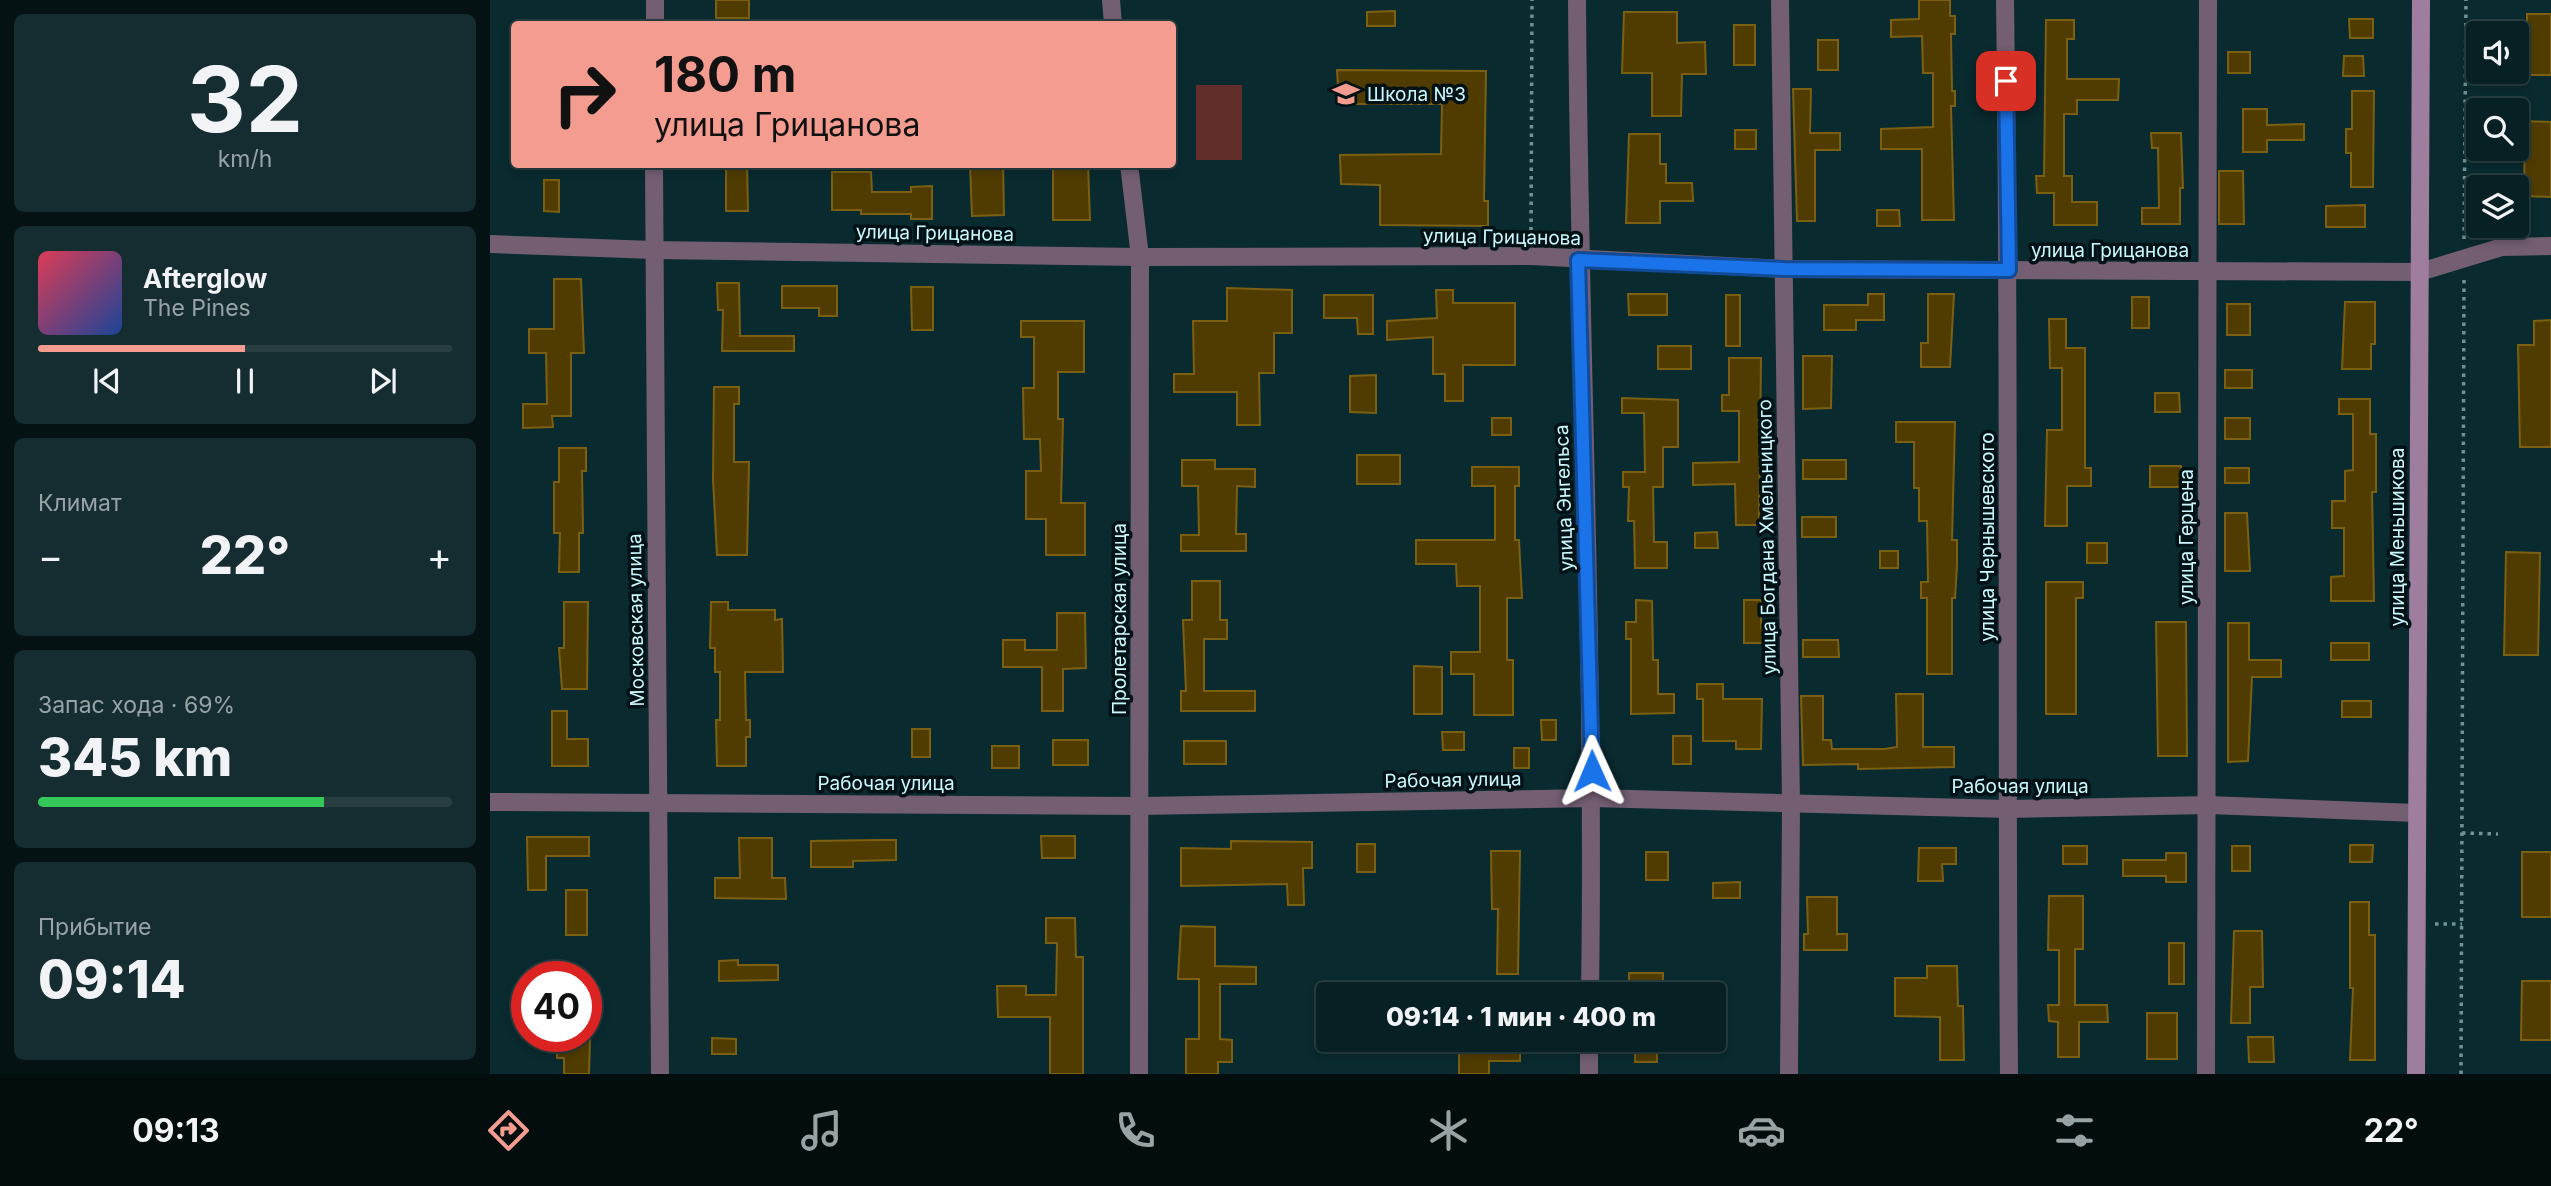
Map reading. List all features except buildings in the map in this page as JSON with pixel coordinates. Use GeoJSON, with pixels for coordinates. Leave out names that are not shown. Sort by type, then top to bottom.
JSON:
{"type":"FeatureCollection","features":[{"type":"Feature","properties":{"kind":"main road","name":"улица Меньшикова"},"geometry":{"type":"LineString","coordinates":[[2416,1074],[2421,0]]}},
{"type":"Feature","properties":{"kind":"street"},"geometry":{"type":"LineString","coordinates":[[655,0],[655,21]]}},
{"type":"Feature","properties":{"kind":"street"},"geometry":{"type":"LineString","coordinates":[[1111,0],[1113,21]]}},
{"type":"Feature","properties":{"kind":"street","name":"улица Энгельса"},"geometry":{"type":"LineString","coordinates":[[1577,0],[1578,260],[1593,798],[1590,982]]}},
{"type":"Feature","properties":{"kind":"street","name":"улица Богдана Хмельницкого"},"geometry":{"type":"LineString","coordinates":[[1780,0],[1791,806],[1788,1074]]}},
{"type":"Feature","properties":{"kind":"street","name":"улица Чернышевского"},"geometry":{"type":"LineString","coordinates":[[2005,0],[2009,270],[2009,1074]]}},
{"type":"Feature","properties":{"kind":"street","name":"улица Герцена"},"geometry":{"type":"LineString","coordinates":[[2206,1074],[2209,805],[2206,272],[2208,0]]}},
{"type":"Feature","properties":{"kind":"street","name":"Московская улица"},"geometry":{"type":"LineString","coordinates":[[654,168],[660,1074]]}},
{"type":"Feature","properties":{"kind":"street","name":"Пролетарская улица"},"geometry":{"type":"LineString","coordinates":[[1129,168],[1140,257],[1139,1074]]}},
{"type":"Feature","properties":{"kind":"street","name":"улица Грицанова"},"geometry":{"type":"LineString","coordinates":[[490,244],[653,250],[1140,257],[1531,256],[1785,269],[2206,272],[2420,272],[2464,256],[2501,247],[2551,246]]}},
{"type":"Feature","properties":{"kind":"street","name":"Рабочая улица"},"geometry":{"type":"LineString","coordinates":[[490,802],[1140,806],[1593,798],[1791,806],[2007,809],[2209,805],[2416,813]]}},
{"type":"Feature","properties":{"kind":"street"},"geometry":{"type":"LineString","coordinates":[[1589,1052],[1589,1074]]}},
{"type":"Feature","properties":{"kind":"path"},"geometry":{"type":"LineString","coordinates":[[1531,256],[1532,0]]}},
{"type":"Feature","properties":{"kind":"path"},"geometry":{"type":"LineString","coordinates":[[2461,1074],[2466,0]]}},
{"type":"Feature","properties":{"kind":"path"},"geometry":{"type":"LineString","coordinates":[[2462,833],[2498,834]]}},
{"type":"Feature","properties":{"kind":"shaded area"},"geometry":{"type":"Polygon","coordinates":[[[1196,85],[1242,85],[1242,160],[1196,160],[1196,85]]]}},
{"type":"Feature","properties":{"kind":"place","name":"Школа №3"},"geometry":{"type":"Point","coordinates":[1346,94]}},
{"type":"Feature","properties":{"kind":"route"},"geometry":{"type":"LineString","coordinates":[[1592,771],[1578,260],[1785,269],[2009,270],[2006,81]]}}]}
